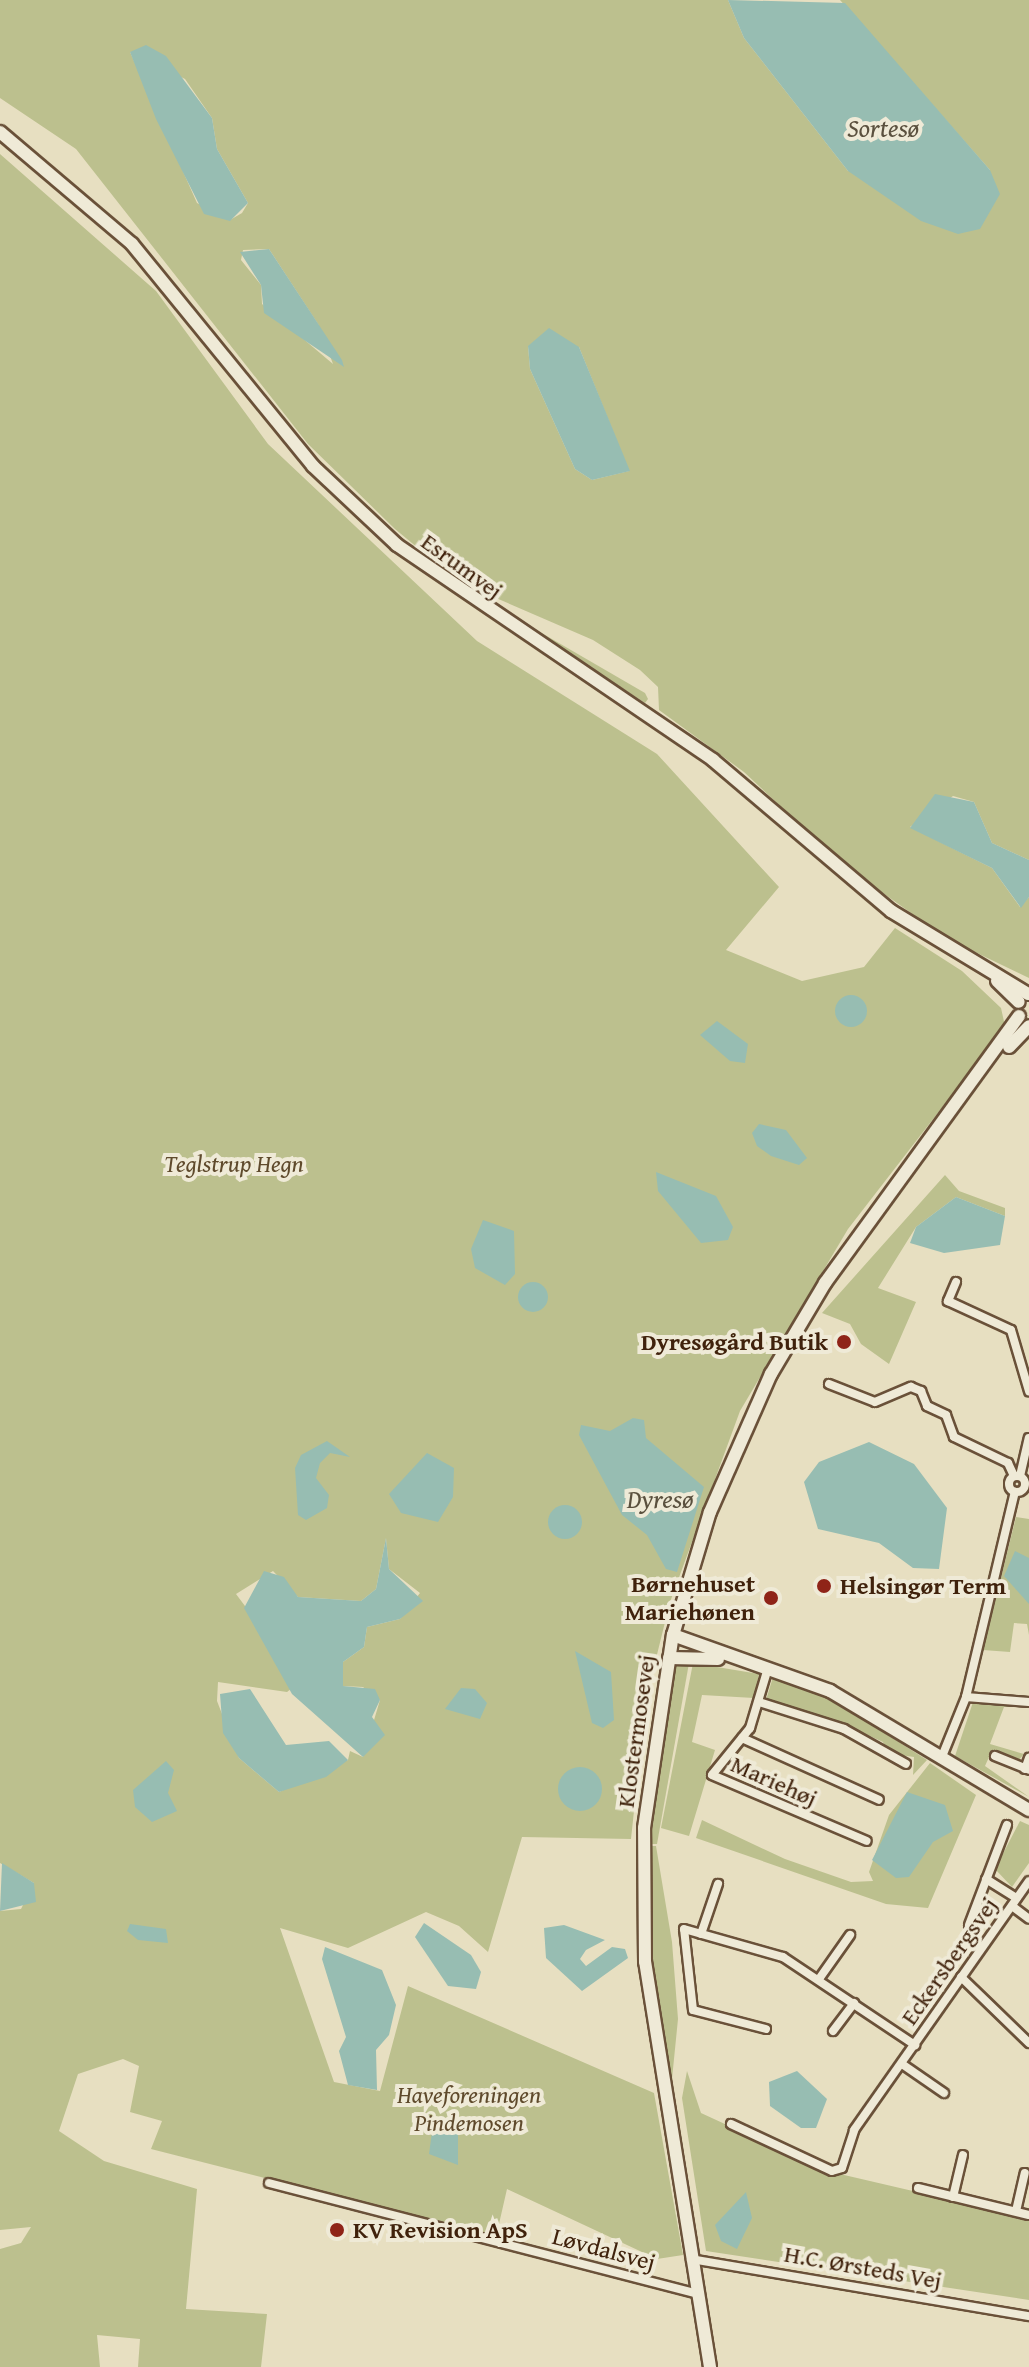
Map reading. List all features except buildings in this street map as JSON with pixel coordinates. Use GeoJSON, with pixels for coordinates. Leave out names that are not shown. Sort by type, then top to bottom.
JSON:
{"type":"FeatureCollection","features":[{"type":"Feature","properties":{"kind":"main road","name":"Esrumvej"},"geometry":{"type":"LineString","coordinates":[[0,132],[132,244],[313,466],[397,545],[665,725],[851,883],[966,957],[1025,1009]]}},
{"type":"Feature","properties":{"kind":"main road","name":"Klostermosevej"},"geometry":{"type":"LineString","coordinates":[[710,2367],[653,2036],[642,1891],[654,1738],[673,1635],[710,1512],[771,1374],[825,1283],[1025,1009]]}},
{"type":"Feature","properties":{"kind":"main road"},"geometry":{"type":"LineString","coordinates":[[673,1635],[830,1691],[1029,1810]]}},
{"type":"Feature","properties":{"kind":"main road"},"geometry":{"type":"LineString","coordinates":[[669,1658],[745,1661]]}},
{"type":"Feature","properties":{"kind":"street"},"geometry":{"type":"LineString","coordinates":[[956,1282],[948,1301],[1011,1330],[1013,1356],[1029,1391]]}},
{"type":"Feature","properties":{"kind":"street"},"geometry":{"type":"LineString","coordinates":[[829,1384],[875,1402],[911,1387],[921,1391],[927,1406],[946,1415],[954,1437],[1008,1463],[1022,1482]]}},
{"type":"Feature","properties":{"kind":"street"},"geometry":{"type":"LineString","coordinates":[[941,1759],[966,1697],[1022,1482],[1029,1438]]}},
{"type":"Feature","properties":{"kind":"street","name":"Mariehøj"},"geometry":{"type":"LineString","coordinates":[[768,1668],[759,1702],[742,1738],[712,1775],[867,1841]]}},
{"type":"Feature","properties":{"kind":"street"},"geometry":{"type":"LineString","coordinates":[[966,1697],[1029,1702]]}},
{"type":"Feature","properties":{"kind":"street"},"geometry":{"type":"LineString","coordinates":[[759,1702],[835,1725],[906,1764]]}},
{"type":"Feature","properties":{"kind":"street","name":"Mariehøj"},"geometry":{"type":"LineString","coordinates":[[742,1738],[879,1800]]}},
{"type":"Feature","properties":{"kind":"street"},"geometry":{"type":"LineString","coordinates":[[995,1756],[1027,1770],[1029,1758]]}},
{"type":"Feature","properties":{"kind":"street"},"geometry":{"type":"LineString","coordinates":[[969,1925],[1007,1825]]}},
{"type":"Feature","properties":{"kind":"street"},"geometry":{"type":"LineString","coordinates":[[986,1879],[1029,1919]]}},
{"type":"Feature","properties":{"kind":"street","name":"Eckersbergsvej"},"geometry":{"type":"LineString","coordinates":[[731,2124],[832,2171],[842,2168],[854,2130],[1029,1881]]}},
{"type":"Feature","properties":{"kind":"street"},"geometry":{"type":"LineString","coordinates":[[701,1934],[718,1884]]}},
{"type":"Feature","properties":{"kind":"street"},"geometry":{"type":"LineString","coordinates":[[766,2029],[693,2010],[684,1929],[783,1957],[915,2045]]}},
{"type":"Feature","properties":{"kind":"street"},"geometry":{"type":"LineString","coordinates":[[819,1979],[850,1935]]}},
{"type":"Feature","properties":{"kind":"street"},"geometry":{"type":"LineString","coordinates":[[961,1977],[1029,2043]]}},
{"type":"Feature","properties":{"kind":"street"},"geometry":{"type":"LineString","coordinates":[[833,2031],[854,2003]]}},
{"type":"Feature","properties":{"kind":"street"},"geometry":{"type":"LineString","coordinates":[[902,2064],[944,2093]]}},
{"type":"Feature","properties":{"kind":"street"},"geometry":{"type":"LineString","coordinates":[[953,2197],[963,2155]]}},
{"type":"Feature","properties":{"kind":"street"},"geometry":{"type":"LineString","coordinates":[[1016,2211],[1025,2173]]}},
{"type":"Feature","properties":{"kind":"street","name":"Løvdalsvej"},"geometry":{"type":"LineString","coordinates":[[269,2183],[697,2294]]}},
{"type":"Feature","properties":{"kind":"street"},"geometry":{"type":"LineString","coordinates":[[918,2188],[1029,2215]]}},
{"type":"Feature","properties":{"kind":"street","name":"H.C. Ørsteds Vej"},"geometry":{"type":"LineString","coordinates":[[690,2259],[1029,2316]]}},
{"type":"Feature","properties":{"kind":"green space"},"geometry":{"type":"Polygon","coordinates":[[[0,0],[728,0],[744,38],[848,171],[990,170],[840,0],[1029,0],[1029,860],[992,843],[974,802],[953,796],[910,827],[992,868],[1020,907],[1029,897],[1029,978],[946,938],[841,863],[744,772],[659,710],[658,687],[640,670],[593,640],[459,582],[395,529],[308,444],[76,149],[0,98],[0,0]],[[130,52],[197,203],[230,220],[242,213],[248,203],[217,149],[212,118],[185,79],[130,52]],[[269,249],[243,250],[241,260],[261,285],[262,304],[333,364],[318,324],[269,249]],[[528,346],[530,369],[575,469],[592,480],[629,471],[579,347],[528,346]]]}},
{"type":"Feature","properties":{"kind":"green space"},"geometry":{"type":"Polygon","coordinates":[[[0,154],[156,291],[268,444],[477,641],[657,754],[779,887],[726,950],[802,981],[864,967],[895,928],[962,971],[1001,1008],[1005,1026],[848,1229],[740,1411],[670,1602],[646,1699],[631,1839],[522,1837],[488,1952],[459,1926],[426,1912],[348,1948],[280,1928],[334,2082],[380,2091],[408,1986],[654,2093],[683,2255],[657,2259],[507,2189],[496,2237],[151,2149],[162,2121],[130,2112],[139,2066],[123,2059],[78,2074],[59,2131],[104,2161],[197,2189],[186,2309],[267,2314],[261,2367],[138,2367],[140,2339],[97,2335],[100,2367],[0,2367],[0,2249],[21,2243],[31,2227],[0,2230],[0,1911],[21,1909],[34,1883],[0,1863],[0,154]],[[386,1538],[376,1589],[361,1601],[298,1597],[273,1571],[236,1594],[301,1681],[287,1692],[218,1682],[217,1701],[239,1758],[279,1792],[348,1760],[350,1751],[363,1757],[380,1700],[363,1687],[343,1686],[343,1662],[364,1647],[367,1627],[400,1619],[420,1593],[389,1569],[386,1538]]]}},
{"type":"Feature","properties":{"kind":"green space"},"geometry":{"type":"Polygon","coordinates":[[[507,613],[645,693],[648,699],[645,703],[507,613]]]}},
{"type":"Feature","properties":{"kind":"green space"},"geometry":{"type":"Polygon","coordinates":[[[945,1175],[959,1191],[1005,1208],[1005,1216],[956,1197],[916,1227],[878,1288],[916,1302],[889,1364],[861,1344],[850,1324],[822,1313],[945,1175]]]}},
{"type":"Feature","properties":{"kind":"green space"},"geometry":{"type":"Polygon","coordinates":[[[1016,1517],[1029,1519],[1029,1635],[1027,1624],[1014,1623],[1010,1652],[983,1650],[1016,1517]]]}},
{"type":"Feature","properties":{"kind":"green space"},"geometry":{"type":"Polygon","coordinates":[[[689,1663],[657,1844],[650,1844],[671,1667],[689,1663]]]}},
{"type":"Feature","properties":{"kind":"green space"},"geometry":{"type":"Polygon","coordinates":[[[693,1663],[759,1674],[754,1698],[702,1695],[692,1742],[715,1750],[689,1836],[661,1828],[693,1663]]]}},
{"type":"Feature","properties":{"kind":"green space"},"geometry":{"type":"Polygon","coordinates":[[[773,1677],[831,1699],[927,1760],[913,1775],[914,1757],[887,1753],[883,1742],[848,1726],[766,1700],[773,1677]]]}},
{"type":"Feature","properties":{"kind":"green space"},"geometry":{"type":"Polygon","coordinates":[[[973,1702],[1029,1707],[1004,1707],[990,1744],[1024,1754],[1017,1762],[989,1757],[985,1766],[1029,1797],[955,1756],[973,1702]]]}},
{"type":"Feature","properties":{"kind":"green space"},"geometry":{"type":"Polygon","coordinates":[[[930,1763],[976,1795],[928,1908],[886,1904],[696,1838],[702,1820],[785,1859],[851,1882],[873,1881],[869,1872],[889,1815],[930,1763]]]}},
{"type":"Feature","properties":{"kind":"green space"},"geometry":{"type":"Polygon","coordinates":[[[1020,1821],[1029,1825],[1029,1863],[1012,1887],[995,1869],[1020,1821]]]}},
{"type":"Feature","properties":{"kind":"green space"},"geometry":{"type":"Polygon","coordinates":[[[650,1846],[656,1846],[672,1942],[678,2019],[671,2089],[697,2233],[654,2001],[650,1846]]]}},
{"type":"Feature","properties":{"kind":"green space"},"geometry":{"type":"Polygon","coordinates":[[[687,2071],[701,2113],[827,2171],[1029,2218],[1029,2300],[706,2251],[682,2098],[687,2071]]]}},
{"type":"Feature","properties":{"kind":"water","name":"Sortesø"},"geometry":{"type":"Polygon","coordinates":[[[728,0],[845,3],[990,170],[1000,194],[980,229],[958,234],[921,221],[848,171],[744,38],[728,0]]]}},
{"type":"Feature","properties":{"kind":"water"},"geometry":{"type":"Polygon","coordinates":[[[146,45],[166,56],[212,118],[217,149],[248,203],[230,221],[204,214],[156,119],[130,52],[146,45]]]}},
{"type":"Feature","properties":{"kind":"water"},"geometry":{"type":"Polygon","coordinates":[[[269,249],[344,367],[264,313],[261,285],[240,252],[269,249]]]}},
{"type":"Feature","properties":{"kind":"water"},"geometry":{"type":"Polygon","coordinates":[[[549,328],[579,347],[630,471],[592,480],[575,469],[530,369],[528,346],[549,328]]]}},
{"type":"Feature","properties":{"kind":"water"},"geometry":{"type":"Polygon","coordinates":[[[935,794],[974,802],[992,843],[1029,860],[1029,897],[1021,908],[992,868],[910,828],[935,794]]]}},
{"type":"Feature","properties":{"kind":"water"},"geometry":{"type":"Polygon","coordinates":[[[851,995],[862,1000],[867,1011],[862,1022],[851,1027],[840,1022],[835,1011],[840,1000],[851,995]]]}},
{"type":"Feature","properties":{"kind":"water"},"geometry":{"type":"Polygon","coordinates":[[[717,1021],[748,1044],[745,1063],[730,1061],[700,1035],[717,1021]]]}},
{"type":"Feature","properties":{"kind":"water"},"geometry":{"type":"Polygon","coordinates":[[[759,1124],[786,1130],[807,1158],[799,1165],[771,1156],[757,1146],[752,1133],[759,1124]]]}},
{"type":"Feature","properties":{"kind":"water"},"geometry":{"type":"Polygon","coordinates":[[[656,1172],[716,1196],[733,1227],[728,1240],[701,1243],[658,1191],[656,1172]]]}},
{"type":"Feature","properties":{"kind":"water"},"geometry":{"type":"Polygon","coordinates":[[[956,1197],[1005,1216],[1000,1245],[944,1253],[910,1243],[916,1227],[956,1197]]]}},
{"type":"Feature","properties":{"kind":"water"},"geometry":{"type":"Polygon","coordinates":[[[483,1220],[514,1231],[515,1274],[505,1285],[475,1268],[471,1249],[483,1220]]]}},
{"type":"Feature","properties":{"kind":"water"},"geometry":{"type":"Polygon","coordinates":[[[533,1282],[543,1287],[548,1297],[543,1307],[533,1312],[523,1307],[518,1297],[523,1287],[533,1282]]]}},
{"type":"Feature","properties":{"kind":"water","name":"Dyresø"},"geometry":{"type":"Polygon","coordinates":[[[633,1418],[644,1420],[646,1438],[704,1487],[677,1572],[666,1569],[647,1535],[622,1515],[579,1435],[581,1425],[610,1431],[633,1418]]]}},
{"type":"Feature","properties":{"kind":"water"},"geometry":{"type":"Polygon","coordinates":[[[327,1441],[350,1457],[330,1453],[320,1463],[316,1478],[329,1495],[327,1508],[306,1520],[298,1515],[295,1468],[301,1455],[327,1441]]]}},
{"type":"Feature","properties":{"kind":"water"},"geometry":{"type":"Polygon","coordinates":[[[869,1442],[914,1464],[947,1508],[939,1569],[913,1568],[879,1543],[818,1529],[804,1482],[819,1462],[869,1442]]]}},
{"type":"Feature","properties":{"kind":"water"},"geometry":{"type":"Polygon","coordinates":[[[427,1453],[454,1468],[453,1497],[438,1522],[401,1513],[389,1494],[427,1453]]]}},
{"type":"Feature","properties":{"kind":"water"},"geometry":{"type":"Polygon","coordinates":[[[565,1505],[577,1510],[582,1522],[577,1534],[565,1539],[553,1534],[548,1522],[553,1510],[565,1505]]]}},
{"type":"Feature","properties":{"kind":"water"},"geometry":{"type":"Polygon","coordinates":[[[386,1538],[389,1569],[423,1601],[400,1619],[367,1627],[364,1647],[343,1662],[343,1686],[375,1689],[380,1700],[372,1717],[385,1735],[363,1757],[292,1694],[244,1608],[264,1571],[284,1577],[298,1597],[361,1601],[376,1589],[386,1538]]]}},
{"type":"Feature","properties":{"kind":"water"},"geometry":{"type":"Polygon","coordinates":[[[1015,1551],[1029,1558],[1029,1604],[1004,1576],[1015,1551]]]}},
{"type":"Feature","properties":{"kind":"water"},"geometry":{"type":"Polygon","coordinates":[[[575,1651],[611,1672],[614,1720],[603,1728],[592,1723],[575,1651]]]}},
{"type":"Feature","properties":{"kind":"water"},"geometry":{"type":"Polygon","coordinates":[[[461,1688],[475,1689],[487,1703],[480,1719],[445,1709],[461,1688]]]}},
{"type":"Feature","properties":{"kind":"water"},"geometry":{"type":"Polygon","coordinates":[[[250,1689],[286,1745],[329,1741],[348,1760],[326,1777],[279,1792],[239,1758],[223,1733],[220,1694],[250,1689]]]}},
{"type":"Feature","properties":{"kind":"water"},"geometry":{"type":"Polygon","coordinates":[[[166,1761],[174,1770],[168,1793],[177,1811],[152,1822],[135,1807],[133,1790],[166,1761]]]}},
{"type":"Feature","properties":{"kind":"water"},"geometry":{"type":"Polygon","coordinates":[[[580,1767],[596,1773],[602,1789],[596,1805],[580,1811],[564,1805],[558,1789],[564,1773],[580,1767]]]}},
{"type":"Feature","properties":{"kind":"water"},"geometry":{"type":"Polygon","coordinates":[[[907,1792],[945,1805],[953,1831],[933,1842],[909,1877],[896,1878],[872,1860],[907,1792]]]}},
{"type":"Feature","properties":{"kind":"water"},"geometry":{"type":"Polygon","coordinates":[[[2,1863],[34,1883],[36,1902],[0,1911],[2,1863]]]}},
{"type":"Feature","properties":{"kind":"water"},"geometry":{"type":"Polygon","coordinates":[[[424,1923],[471,1955],[481,1972],[476,1989],[448,1986],[415,1937],[424,1923]]]}},
{"type":"Feature","properties":{"kind":"water"},"geometry":{"type":"Polygon","coordinates":[[[130,1924],[166,1929],[168,1943],[138,1940],[127,1931],[130,1924]]]}},
{"type":"Feature","properties":{"kind":"water"},"geometry":{"type":"Polygon","coordinates":[[[564,1925],[605,1940],[586,1950],[580,1959],[586,1966],[612,1947],[625,1949],[628,1958],[582,1991],[546,1958],[544,1928],[564,1925]]]}},
{"type":"Feature","properties":{"kind":"water"},"geometry":{"type":"Polygon","coordinates":[[[325,1947],[382,1970],[396,2005],[389,2035],[376,2050],[377,2090],[348,2085],[339,2051],[346,2037],[322,1959],[325,1947]]]}},
{"type":"Feature","properties":{"kind":"water"},"geometry":{"type":"Polygon","coordinates":[[[797,2071],[827,2099],[816,2128],[801,2128],[770,2106],[769,2082],[797,2071]]]}},
{"type":"Feature","properties":{"kind":"water"},"geometry":{"type":"Polygon","coordinates":[[[434,2117],[458,2127],[458,2165],[429,2154],[434,2117]]]}},
{"type":"Feature","properties":{"kind":"water"},"geometry":{"type":"Polygon","coordinates":[[[746,2192],[752,2218],[737,2249],[721,2241],[715,2225],[746,2192]]]}},
{"type":"Feature","properties":{"kind":"place","name":"Dyresøgård Butik"},"geometry":{"type":"Point","coordinates":[844,1342]}},
{"type":"Feature","properties":{"kind":"place","name":"Helsingør Term"},"geometry":{"type":"Point","coordinates":[824,1586]}},
{"type":"Feature","properties":{"kind":"place","name":"Børnehuset Mariehønen"},"geometry":{"type":"Point","coordinates":[771,1598]}},
{"type":"Feature","properties":{"kind":"place","name":"KV Revision ApS"},"geometry":{"type":"Point","coordinates":[337,2230]}},
{"type":"Feature","properties":{"kind":"park label","name":"Teglstrup Hegn"},"geometry":{"type":"Point","coordinates":[234,1164]}},
{"type":"Feature","properties":{"kind":"park label","name":"Haveforeningen Pindemosen"},"geometry":{"type":"Point","coordinates":[469,2109]}}]}
